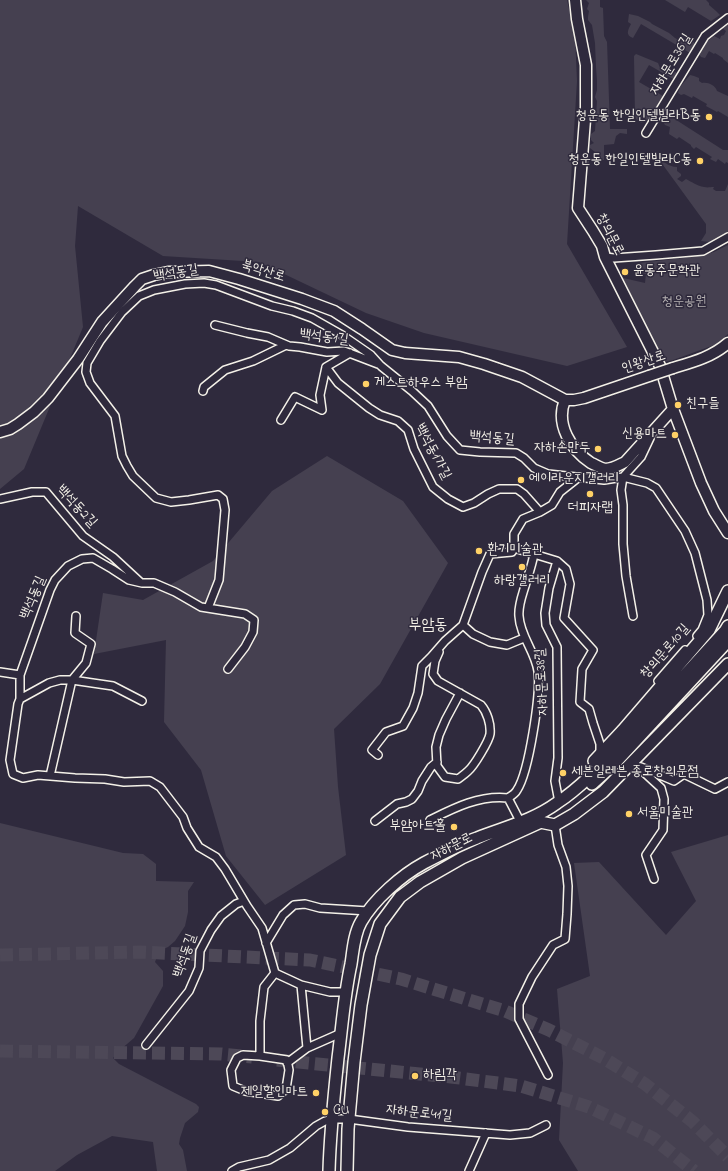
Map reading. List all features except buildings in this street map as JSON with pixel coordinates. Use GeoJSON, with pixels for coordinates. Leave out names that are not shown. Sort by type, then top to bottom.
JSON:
{"type":"FeatureCollection","features":[{"type":"Feature","properties":{"kind":"main road"},"geometry":{"type":"LineString","coordinates":[[574,791],[579,778],[623,730],[709,630],[728,591]]}},
{"type":"Feature","properties":{"kind":"main road","name":"자하문로"},"geometry":{"type":"LineString","coordinates":[[329,1171],[332,1119],[345,992],[356,938],[360,924],[368,911],[389,889],[423,864],[476,838],[521,823],[538,815],[574,791],[652,711],[728,626]]}},
{"type":"Feature","properties":{"kind":"main road","name":"자하문로"},"geometry":{"type":"LineString","coordinates":[[347,1171],[349,1119],[361,1004],[370,955],[380,924],[400,897],[420,882],[462,858],[540,822],[571,802],[614,764],[728,641]]}},
{"type":"Feature","properties":{"kind":"main road"},"geometry":{"type":"LineString","coordinates":[[540,822],[555,825],[574,814],[603,792],[634,764],[728,664]]}},
{"type":"Feature","properties":{"kind":"street","name":"창의문로"},"geometry":{"type":"LineString","coordinates":[[576,0],[577,19],[586,65],[586,107],[578,208],[602,246],[605,257],[660,366],[673,409],[701,483],[714,511],[728,533]]}},
{"type":"Feature","properties":{"kind":"street","name":"자하문로36길"},"geometry":{"type":"LineString","coordinates":[[646,133],[705,36],[728,18]]}},
{"type":"Feature","properties":{"kind":"street"},"geometry":{"type":"LineString","coordinates":[[605,257],[614,258],[703,251],[728,237]]}},
{"type":"Feature","properties":{"kind":"street","name":"북악산로"},"geometry":{"type":"LineString","coordinates":[[0,432],[10,429],[18,424],[34,412],[48,398],[78,359],[102,322],[142,279],[154,274],[168,272],[209,272],[239,279],[302,299],[334,311],[392,350],[405,353],[459,357],[484,364],[538,384],[565,400]]}},
{"type":"Feature","properties":{"kind":"street","name":"백석동길"},"geometry":{"type":"LineString","coordinates":[[208,608],[219,580],[225,510],[223,499],[218,495],[171,502],[156,498],[133,476],[122,456],[115,416],[90,383],[86,372],[87,363],[100,341],[122,312],[139,296],[154,290],[185,284],[204,283],[216,285],[272,306],[293,311],[312,318],[342,335],[371,355],[381,366],[412,391],[428,406],[447,436],[460,450],[516,453],[524,458],[534,468],[548,474],[604,480],[623,477]]}},
{"type":"Feature","properties":{"kind":"street","name":"백석동1길"},"geometry":{"type":"LineString","coordinates":[[215,325],[268,337],[286,345],[327,352],[344,351],[381,366]]}},
{"type":"Feature","properties":{"kind":"street","name":"인왕산로"},"geometry":{"type":"LineString","coordinates":[[565,400],[584,398],[705,358],[722,349],[728,343]]}},
{"type":"Feature","properties":{"kind":"street","name":"백석동1길"},"geometry":{"type":"LineString","coordinates":[[203,391],[204,387],[225,370],[253,361],[286,345]]}},
{"type":"Feature","properties":{"kind":"street"},"geometry":{"type":"LineString","coordinates":[[281,420],[295,397],[322,410],[320,395],[326,367],[350,353]]}},
{"type":"Feature","properties":{"kind":"street","name":"백석동1가길"},"geometry":{"type":"LineString","coordinates":[[326,367],[338,383],[369,408],[380,415],[398,421],[408,430],[414,449],[433,487],[448,499],[463,507],[474,503],[499,489],[517,489],[524,494],[540,512]]}},
{"type":"Feature","properties":{"kind":"street"},"geometry":{"type":"LineString","coordinates":[[565,400],[562,415],[563,424],[568,439],[580,455],[599,468],[606,469],[617,467],[625,462],[673,409]]}},
{"type":"Feature","properties":{"kind":"street"},"geometry":{"type":"LineString","coordinates":[[633,616],[626,576],[621,490],[623,477],[642,458],[651,434]]}},
{"type":"Feature","properties":{"kind":"street"},"geometry":{"type":"LineString","coordinates":[[378,755],[372,750],[386,732],[403,726],[413,708],[418,693],[422,666],[445,641],[463,625],[490,554],[512,552],[514,548],[514,534],[523,519],[552,505],[560,492],[579,477]]}},
{"type":"Feature","properties":{"kind":"street","name":"창의문로10길"},"geometry":{"type":"LineString","coordinates":[[603,751],[618,729],[702,630],[708,615],[707,600],[695,553],[685,531],[656,488],[647,483],[623,477]]}},
{"type":"Feature","properties":{"kind":"street","name":"백석동2길"},"geometry":{"type":"LineString","coordinates":[[0,498],[32,492],[46,492],[83,536],[113,557],[142,583]]}},
{"type":"Feature","properties":{"kind":"street"},"geometry":{"type":"LineString","coordinates":[[514,548],[557,561],[566,569],[570,584],[564,618],[593,650],[582,669],[580,702],[589,708],[603,751]]}},
{"type":"Feature","properties":{"kind":"street"},"geometry":{"type":"LineString","coordinates":[[430,820],[456,806],[472,801],[496,797],[508,798],[516,792],[524,773],[539,687],[538,670],[531,649],[520,628],[519,604],[534,554]]}},
{"type":"Feature","properties":{"kind":"street","name":"백석동길"},"geometry":{"type":"LineString","coordinates":[[228,669],[246,647],[253,632],[254,620],[245,614],[201,607],[175,592],[154,584],[129,580],[92,558],[82,559],[68,566],[55,580],[50,590],[20,675],[20,699],[10,760],[13,774],[23,778],[38,774],[124,782],[150,781],[160,787],[183,817],[187,828],[199,847],[216,857],[225,868],[262,928],[275,974]]}},
{"type":"Feature","properties":{"kind":"street","name":"자하문로38길"},"geometry":{"type":"LineString","coordinates":[[557,561],[544,613],[546,625],[557,648],[558,758],[555,781],[559,802]]}},
{"type":"Feature","properties":{"kind":"street"},"geometry":{"type":"LineString","coordinates":[[50,776],[72,680],[86,664],[91,644],[75,633],[76,616]]}},
{"type":"Feature","properties":{"kind":"street"},"geometry":{"type":"LineString","coordinates":[[463,625],[473,634],[490,642],[507,645],[524,638]]}},
{"type":"Feature","properties":{"kind":"street"},"geometry":{"type":"LineString","coordinates":[[445,641],[435,661],[433,674],[438,681],[460,693],[481,705],[486,711],[489,721],[490,734],[482,752],[470,770],[458,779],[445,777],[437,766],[436,747],[439,735],[446,719],[460,693]]}},
{"type":"Feature","properties":{"kind":"street"},"geometry":{"type":"LineString","coordinates":[[0,672],[20,675]]}},
{"type":"Feature","properties":{"kind":"street"},"geometry":{"type":"LineString","coordinates":[[20,699],[49,683],[60,680],[72,680],[113,686],[142,700]]}},
{"type":"Feature","properties":{"kind":"street"},"geometry":{"type":"LineString","coordinates":[[375,821],[397,804],[412,799],[431,767],[437,762]]}},
{"type":"Feature","properties":{"kind":"street"},"geometry":{"type":"LineString","coordinates":[[634,764],[674,780],[684,774],[715,789],[728,782]]}},
{"type":"Feature","properties":{"kind":"street"},"geometry":{"type":"LineString","coordinates":[[634,764],[661,788],[664,799],[662,830],[646,855],[654,879]]}},
{"type":"Feature","properties":{"kind":"street"},"geometry":{"type":"LineString","coordinates":[[508,798],[521,823]]}},
{"type":"Feature","properties":{"kind":"street"},"geometry":{"type":"LineString","coordinates":[[548,1075],[519,1019],[520,1004],[532,977],[553,945],[565,939],[568,886],[566,867],[558,845],[555,825]]}},
{"type":"Feature","properties":{"kind":"street","name":"백석동길"},"geometry":{"type":"LineString","coordinates":[[146,1046],[189,991],[199,968],[200,951],[211,930],[221,916],[236,904],[244,900]]}},
{"type":"Feature","properties":{"kind":"street"},"geometry":{"type":"LineString","coordinates":[[266,943],[283,915],[294,905],[305,904],[320,908],[368,911]]}},
{"type":"Feature","properties":{"kind":"street"},"geometry":{"type":"LineString","coordinates":[[260,1056],[260,1021],[264,987],[275,974],[301,986],[330,992],[345,992]]}},
{"type":"Feature","properties":{"kind":"street"},"geometry":{"type":"LineString","coordinates":[[301,986],[307,1048]]}},
{"type":"Feature","properties":{"kind":"street"},"geometry":{"type":"LineString","coordinates":[[287,1063],[307,1048],[341,1032]]}},
{"type":"Feature","properties":{"kind":"street"},"geometry":{"type":"LineString","coordinates":[[243,1055],[260,1056],[287,1060],[288,1070],[286,1089],[278,1096],[245,1091],[232,1086],[231,1070],[237,1058],[243,1055]]}},
{"type":"Feature","properties":{"kind":"street"},"geometry":{"type":"LineString","coordinates":[[232,1171],[239,1167],[269,1160],[290,1148],[316,1126],[332,1119]]}},
{"type":"Feature","properties":{"kind":"street","name":"자하문로41길"},"geometry":{"type":"LineString","coordinates":[[332,1119],[349,1119],[408,1127],[510,1135],[530,1133],[546,1125]]}},
{"type":"Feature","properties":{"kind":"street"},"geometry":{"type":"LineString","coordinates":[[469,1171],[486,1133]]}},
{"type":"Feature","properties":{"kind":"green space"},"geometry":{"type":"Polygon","coordinates":[[[0,0],[567,0],[575,36],[577,81],[567,244],[627,347],[567,366],[424,333],[366,313],[259,262],[163,256],[78,206],[75,246],[83,327],[24,469],[0,489],[0,0]]]}},
{"type":"Feature","properties":{"kind":"green space"},"geometry":{"type":"Polygon","coordinates":[[[586,0],[600,0],[600,7],[603,8],[604,36],[607,42],[610,129],[627,129],[627,134],[620,133],[616,136],[614,144],[604,145],[604,160],[599,158],[599,153],[590,148],[590,145],[594,143],[591,140],[591,134],[595,131],[597,101],[595,97],[597,80],[595,43],[592,25],[588,20],[589,11],[587,9],[589,3],[586,0]]]}},
{"type":"Feature","properties":{"kind":"green space"},"geometry":{"type":"Polygon","coordinates":[[[665,0],[706,0],[709,5],[720,15],[711,21],[688,7],[685,12],[665,0]]]}},
{"type":"Feature","properties":{"kind":"green space"},"geometry":{"type":"Polygon","coordinates":[[[629,14],[638,16],[650,22],[684,43],[686,41],[693,41],[695,45],[690,53],[641,24],[633,38],[630,37],[628,34],[631,24],[628,22],[629,14]]]}},
{"type":"Feature","properties":{"kind":"green space"},"geometry":{"type":"Polygon","coordinates":[[[727,23],[728,63],[723,58],[709,51],[705,58],[701,57],[698,53],[703,45],[714,36],[720,39],[726,31],[722,28],[727,23]]]}},
{"type":"Feature","properties":{"kind":"green space"},"geometry":{"type":"Polygon","coordinates":[[[636,54],[658,63],[660,68],[669,69],[677,73],[675,80],[649,65],[639,82],[663,96],[648,121],[641,123],[636,119],[635,115],[634,56],[636,54]]]}},
{"type":"Feature","properties":{"kind":"green space"},"geometry":{"type":"Polygon","coordinates":[[[690,75],[699,78],[699,81],[702,83],[711,84],[717,91],[728,96],[728,117],[706,106],[707,104],[693,96],[692,98],[678,93],[680,87],[690,75]]]}},
{"type":"Feature","properties":{"kind":"green space"},"geometry":{"type":"Polygon","coordinates":[[[665,115],[670,116],[723,150],[728,150],[728,163],[726,162],[725,164],[718,159],[716,162],[710,159],[712,157],[696,147],[694,149],[691,145],[679,137],[677,139],[669,134],[670,127],[665,125],[662,120],[665,115]]]}},
{"type":"Feature","properties":{"kind":"green space"},"geometry":{"type":"Polygon","coordinates":[[[655,154],[662,161],[677,167],[677,171],[681,174],[681,176],[677,179],[682,182],[686,179],[697,185],[714,187],[713,189],[716,191],[725,191],[728,184],[728,232],[710,242],[701,241],[706,233],[706,224],[655,154]]]}},
{"type":"Feature","properties":{"kind":"green space","name":"청운공원"},"geometry":{"type":"Polygon","coordinates":[[[728,245],[728,334],[717,344],[664,362],[623,278],[645,283],[646,274],[638,272],[639,263],[692,257],[714,252],[728,245]]]}},
{"type":"Feature","properties":{"kind":"green space"},"geometry":{"type":"Polygon","coordinates":[[[327,456],[403,501],[448,563],[380,684],[334,729],[338,787],[346,855],[265,905],[226,856],[201,770],[164,722],[166,640],[94,654],[103,593],[143,600],[213,561],[272,491],[327,456]]]}},
{"type":"Feature","properties":{"kind":"green space"},"geometry":{"type":"Polygon","coordinates":[[[0,823],[123,853],[143,854],[156,864],[156,881],[194,882],[188,891],[188,912],[185,926],[175,941],[168,947],[159,951],[155,962],[163,971],[163,986],[134,1038],[113,1058],[119,1064],[196,1104],[199,1107],[198,1112],[185,1123],[180,1138],[179,1144],[183,1150],[187,1171],[157,1171],[153,1142],[112,1136],[77,1155],[55,1171],[0,1171],[0,823]]]}},
{"type":"Feature","properties":{"kind":"green space"},"geometry":{"type":"Polygon","coordinates":[[[728,835],[728,1171],[578,1171],[559,1140],[563,1063],[557,989],[590,976],[574,863],[599,862],[666,935],[696,901],[671,852],[728,835]]]}},
{"type":"Feature","properties":{"kind":"tunnel"},"geometry":{"type":"LineString","coordinates":[[0,955],[140,952],[310,960],[401,979],[505,1011],[549,1030],[605,1059],[645,1084],[693,1122],[728,1157]]}},
{"type":"Feature","properties":{"kind":"tunnel"},"geometry":{"type":"LineString","coordinates":[[0,1051],[221,1054],[252,1057]]}},
{"type":"Feature","properties":{"kind":"tunnel"},"geometry":{"type":"LineString","coordinates":[[277,1060],[451,1077],[521,1086],[589,1107],[653,1138],[694,1171]]}},
{"type":"Feature","properties":{"kind":"place","name":"청운동 한일인텔빌라B동"},"geometry":{"type":"Point","coordinates":[709,117]}},
{"type":"Feature","properties":{"kind":"place","name":"청운동 한일인텔빌라C동"},"geometry":{"type":"Point","coordinates":[700,161]}},
{"type":"Feature","properties":{"kind":"place","name":"윤동주문학관"},"geometry":{"type":"Point","coordinates":[625,272]}},
{"type":"Feature","properties":{"kind":"place","name":"게스트하우스 부암"},"geometry":{"type":"Point","coordinates":[366,384]}},
{"type":"Feature","properties":{"kind":"place","name":"친구들"},"geometry":{"type":"Point","coordinates":[678,405]}},
{"type":"Feature","properties":{"kind":"place","name":"신용마트"},"geometry":{"type":"Point","coordinates":[675,435]}},
{"type":"Feature","properties":{"kind":"place","name":"자하손만두"},"geometry":{"type":"Point","coordinates":[598,449]}},
{"type":"Feature","properties":{"kind":"place","name":"에이라운지갤러리"},"geometry":{"type":"Point","coordinates":[521,480]}},
{"type":"Feature","properties":{"kind":"place","name":"더피자랩"},"geometry":{"type":"Point","coordinates":[590,494]}},
{"type":"Feature","properties":{"kind":"place","name":"환기미술관"},"geometry":{"type":"Point","coordinates":[479,551]}},
{"type":"Feature","properties":{"kind":"place","name":"하랑갤러리"},"geometry":{"type":"Point","coordinates":[522,567]}},
{"type":"Feature","properties":{"kind":"place","name":"세븐일레븐 종로창의문점"},"geometry":{"type":"Point","coordinates":[563,773]}},
{"type":"Feature","properties":{"kind":"place","name":"서울미술관"},"geometry":{"type":"Point","coordinates":[629,814]}},
{"type":"Feature","properties":{"kind":"place","name":"부암아트홀"},"geometry":{"type":"Point","coordinates":[454,827]}},
{"type":"Feature","properties":{"kind":"place","name":"하림각"},"geometry":{"type":"Point","coordinates":[415,1076]}},
{"type":"Feature","properties":{"kind":"place","name":"제일할인마트"},"geometry":{"type":"Point","coordinates":[316,1093]}},
{"type":"Feature","properties":{"kind":"place","name":"CU"},"geometry":{"type":"Point","coordinates":[325,1112]}},
{"type":"Feature","properties":{"kind":"district","name":"부암동"},"geometry":{"type":"Point","coordinates":[428,626]}}]}
